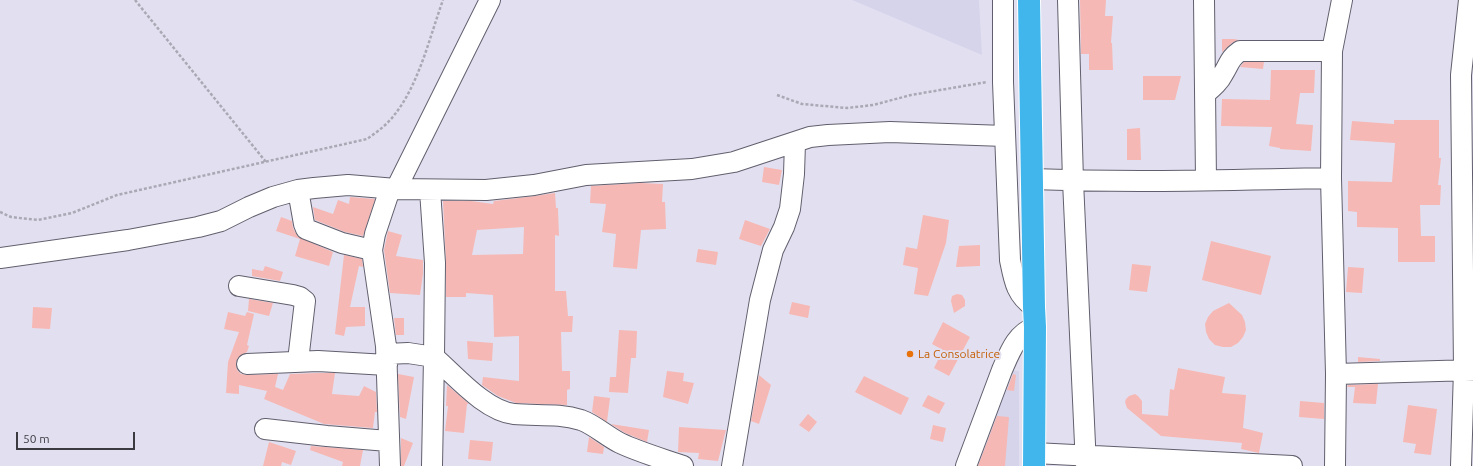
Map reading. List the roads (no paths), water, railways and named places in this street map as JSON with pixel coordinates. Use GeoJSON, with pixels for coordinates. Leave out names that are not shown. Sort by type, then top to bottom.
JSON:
{"type":"FeatureCollection","features":[{"type":"Feature","properties":{"kind":"highway"},"geometry":{"type":"LineString","coordinates":[[1029,0],[1035,317],[1034,460]]}},
{"type":"Feature","properties":{"kind":"street"},"geometry":{"type":"LineString","coordinates":[[390,466],[388,441],[387,359],[372,250],[375,234],[393,189],[490,0]]}},
{"type":"Feature","properties":{"kind":"street"},"geometry":{"type":"LineString","coordinates":[[966,466],[1002,370],[1018,339],[1027,330],[1035,317],[1019,293],[1010,260],[1003,82],[1003,0]]}},
{"type":"Feature","properties":{"kind":"street"},"geometry":{"type":"LineString","coordinates":[[1068,0],[1073,181],[1087,461]]}},
{"type":"Feature","properties":{"kind":"street"},"geometry":{"type":"LineString","coordinates":[[1204,0],[1206,180]]}},
{"type":"Feature","properties":{"kind":"street"},"geometry":{"type":"LineString","coordinates":[[1335,466],[1336,374],[1331,178],[1332,51],[1342,0]]}},
{"type":"Feature","properties":{"kind":"street"},"geometry":{"type":"LineString","coordinates":[[1461,466],[1469,370],[1461,75],[1469,0]]}},
{"type":"Feature","properties":{"kind":"street"},"geometry":{"type":"LineString","coordinates":[[1206,93],[1217,84],[1224,74],[1232,57],[1240,51],[1332,51]]}},
{"type":"Feature","properties":{"kind":"street"},"geometry":{"type":"LineString","coordinates":[[0,258],[128,240],[198,227],[221,221],[273,197],[298,190],[348,186],[393,189],[486,190],[534,185],[586,175],[692,169],[734,162],[810,137],[828,135],[890,132],[1005,136]]}},
{"type":"Feature","properties":{"kind":"street"},"geometry":{"type":"LineString","coordinates":[[732,466],[761,292],[773,250],[784,227],[790,209],[794,174],[795,143]]}},
{"type":"Feature","properties":{"kind":"street"},"geometry":{"type":"LineString","coordinates":[[1032,179],[1073,181],[1331,178]]}},
{"type":"Feature","properties":{"kind":"street"},"geometry":{"type":"LineString","coordinates":[[298,190],[306,229],[342,243],[372,250]]}},
{"type":"Feature","properties":{"kind":"street"},"geometry":{"type":"LineString","coordinates":[[430,190],[435,263],[432,466]]}},
{"type":"Feature","properties":{"kind":"street"},"geometry":{"type":"LineString","coordinates":[[239,286],[294,295],[305,301],[298,361]]}},
{"type":"Feature","properties":{"kind":"street"},"geometry":{"type":"LineString","coordinates":[[248,364],[298,361],[387,359],[408,353],[434,357],[471,391],[494,407],[513,414],[544,414],[583,421],[621,444],[683,466]]}},
{"type":"Feature","properties":{"kind":"street"},"geometry":{"type":"LineString","coordinates":[[1336,374],[1469,370]]}},
{"type":"Feature","properties":{"kind":"street"},"geometry":{"type":"LineString","coordinates":[[265,429],[388,441]]}},
{"type":"Feature","properties":{"kind":"street"},"geometry":{"type":"LineString","coordinates":[[1034,460],[1292,466]]}},
{"type":"Feature","properties":{"kind":"place","name":"La Consolatrice"},"geometry":{"type":"Point","coordinates":[910,354]}}]}
